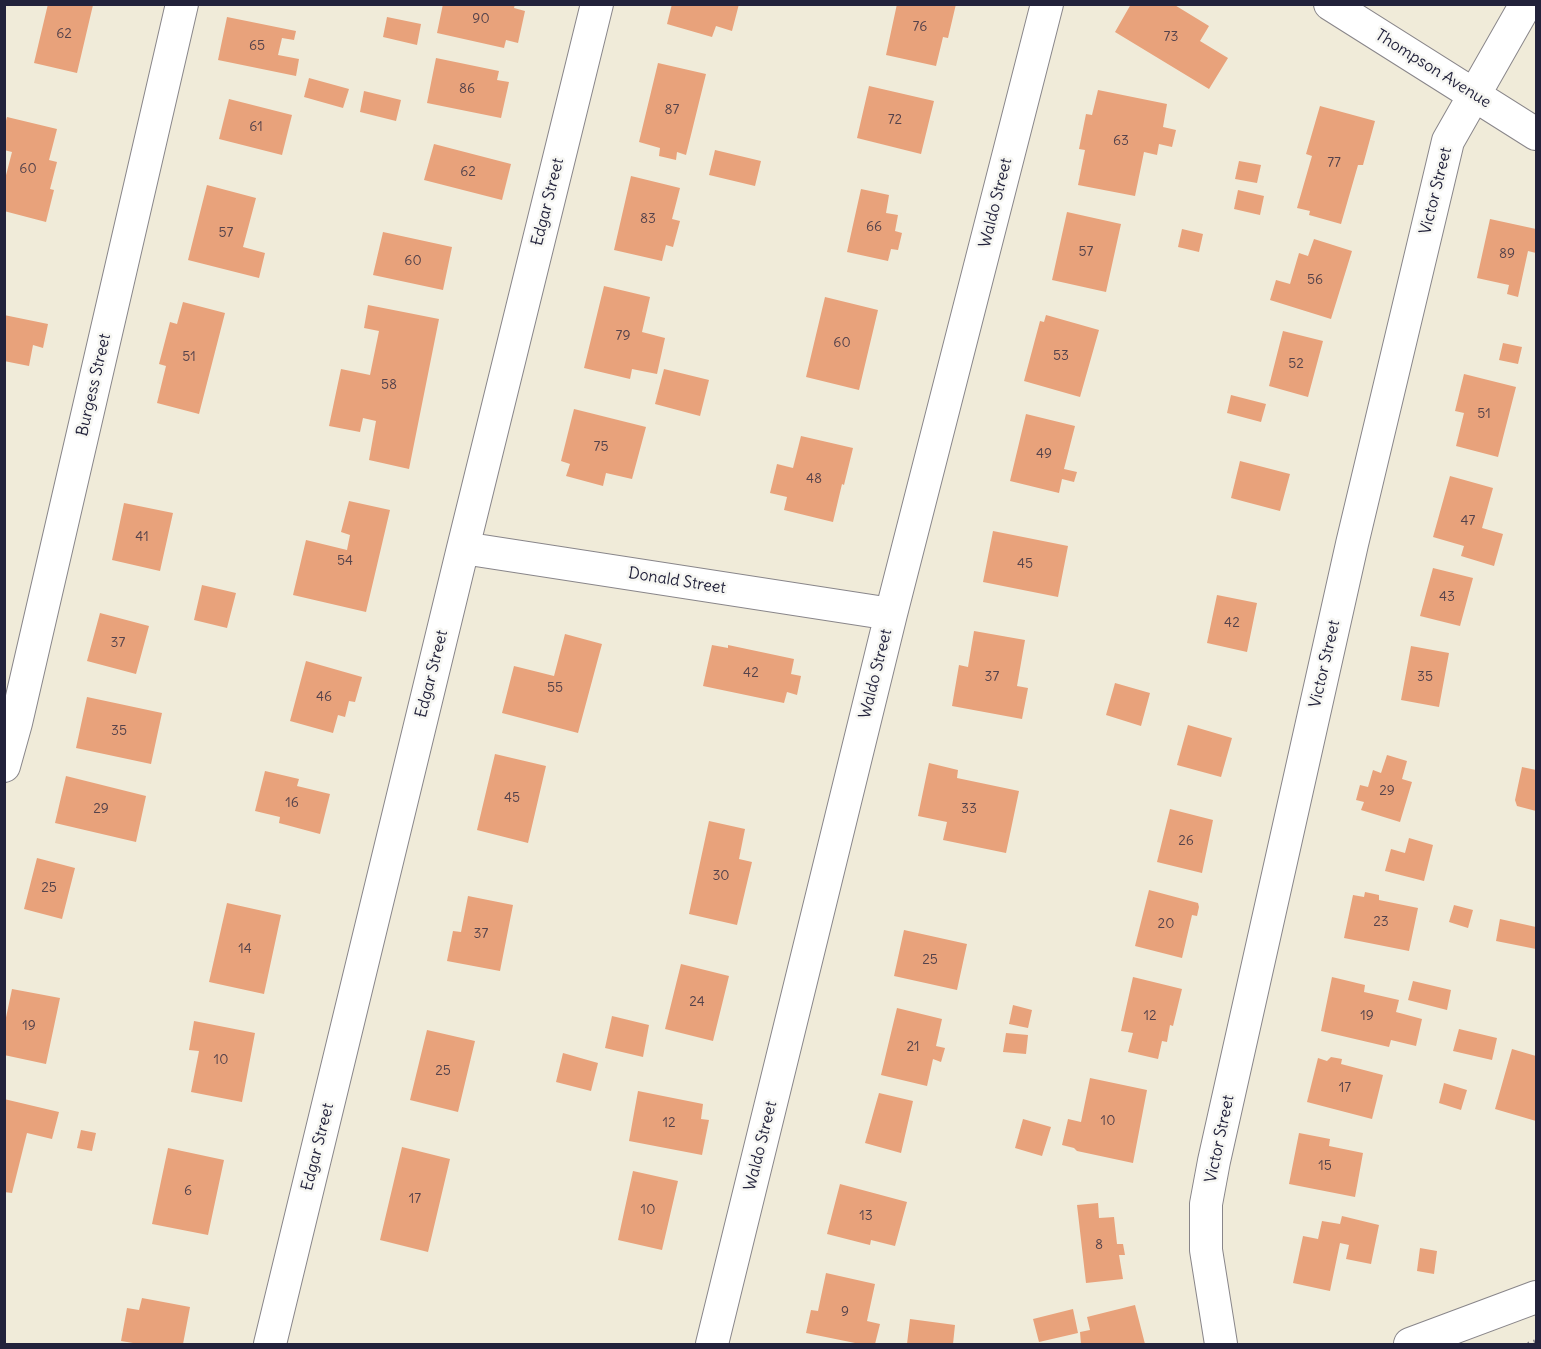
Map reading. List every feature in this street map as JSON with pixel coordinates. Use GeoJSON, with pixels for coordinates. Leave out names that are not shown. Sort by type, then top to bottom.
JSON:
{"type":"FeatureCollection","features":[{"type":"Feature","properties":{"kind":"street","name":"Burgess Street"},"geometry":{"type":"LineString","coordinates":[[4,766],[19,712],[182,4]]}},
{"type":"Feature","properties":{"kind":"street","name":"Edgar Street"},"geometry":{"type":"LineString","coordinates":[[270,1344],[597,4]]}},
{"type":"Feature","properties":{"kind":"street","name":"Waldo Street"},"geometry":{"type":"LineString","coordinates":[[712,1344],[891,614],[1047,4]]}},
{"type":"Feature","properties":{"kind":"street","name":"Thompson Avenue"},"geometry":{"type":"LineString","coordinates":[[1330,4],[1536,134]]}},
{"type":"Feature","properties":{"kind":"street","name":"Victor Street"},"geometry":{"type":"LineString","coordinates":[[1221,1344],[1206,1250],[1206,1204],[1349,556],[1448,141],[1526,4]]}},
{"type":"Feature","properties":{"kind":"street","name":"Donald Street"},"geometry":{"type":"LineString","coordinates":[[463,548],[891,614]]}},
{"type":"Feature","properties":{"kind":"street"},"geometry":{"type":"LineString","coordinates":[[1410,1344],[1536,1298]]}},
{"type":"Feature","properties":{"kind":"path"},"geometry":{"type":"LineString","coordinates":[[1528,1344],[1536,1341]]}},
{"type":"Feature","properties":{"kind":"building"},"geometry":{"type":"Polygon","coordinates":[[[48,4],[93,5],[77,73],[34,63],[48,4]]]}},
{"type":"Feature","properties":{"kind":"building"},"geometry":{"type":"Polygon","coordinates":[[[443,4],[515,4],[514,8],[525,11],[518,43],[506,40],[504,48],[437,33],[443,4]]]}},
{"type":"Feature","properties":{"kind":"building"},"geometry":{"type":"Polygon","coordinates":[[[672,4],[739,4],[732,31],[716,26],[712,37],[667,24],[672,4]]]}},
{"type":"Feature","properties":{"kind":"building"},"geometry":{"type":"Polygon","coordinates":[[[897,4],[956,4],[948,38],[943,37],[936,66],[886,55],[897,4]]]}},
{"type":"Feature","properties":{"kind":"building"},"geometry":{"type":"Polygon","coordinates":[[[1131,4],[1173,4],[1209,26],[1200,41],[1228,58],[1209,89],[1115,32],[1131,4]]]}},
{"type":"Feature","properties":{"kind":"building"},"geometry":{"type":"Polygon","coordinates":[[[227,17],[296,31],[294,40],[282,38],[278,55],[299,59],[296,76],[218,60],[227,17]]]}},
{"type":"Feature","properties":{"kind":"building"},"geometry":{"type":"Polygon","coordinates":[[[387,17],[421,24],[417,45],[383,37],[387,17]]]}},
{"type":"Feature","properties":{"kind":"building"},"geometry":{"type":"Polygon","coordinates":[[[436,58],[499,71],[497,80],[509,82],[501,118],[427,103],[436,58]]]}},
{"type":"Feature","properties":{"kind":"building"},"geometry":{"type":"Polygon","coordinates":[[[658,63],[706,74],[686,155],[677,152],[676,160],[659,156],[660,148],[639,142],[658,63]]]}},
{"type":"Feature","properties":{"kind":"building"},"geometry":{"type":"Polygon","coordinates":[[[309,78],[349,89],[343,108],[304,97],[309,78]]]}},
{"type":"Feature","properties":{"kind":"building"},"geometry":{"type":"Polygon","coordinates":[[[869,86],[934,101],[921,154],[857,138],[869,86]]]}},
{"type":"Feature","properties":{"kind":"building"},"geometry":{"type":"Polygon","coordinates":[[[1098,90],[1167,104],[1163,127],[1176,130],[1172,147],[1159,144],[1157,155],[1144,152],[1135,196],[1078,185],[1085,150],[1079,149],[1086,114],[1092,115],[1098,90]]]}},
{"type":"Feature","properties":{"kind":"building"},"geometry":{"type":"Polygon","coordinates":[[[364,91],[401,100],[396,121],[360,112],[364,91]]]}},
{"type":"Feature","properties":{"kind":"building"},"geometry":{"type":"Polygon","coordinates":[[[229,99],[292,115],[282,155],[219,139],[229,99]]]}},
{"type":"Feature","properties":{"kind":"building"},"geometry":{"type":"Polygon","coordinates":[[[1320,106],[1375,121],[1363,165],[1358,165],[1341,224],[1309,215],[1310,211],[1297,208],[1312,156],[1306,154],[1320,106]]]}},
{"type":"Feature","properties":{"kind":"building"},"geometry":{"type":"Polygon","coordinates":[[[7,117],[57,129],[49,160],[57,162],[50,189],[54,190],[46,222],[4,211],[4,183],[12,152],[4,150],[4,128],[7,117]]]}},
{"type":"Feature","properties":{"kind":"building"},"geometry":{"type":"Polygon","coordinates":[[[434,144],[511,164],[502,200],[424,180],[434,144]]]}},
{"type":"Feature","properties":{"kind":"building"},"geometry":{"type":"Polygon","coordinates":[[[715,150],[761,161],[755,186],[709,175],[715,150]]]}},
{"type":"Feature","properties":{"kind":"building"},"geometry":{"type":"Polygon","coordinates":[[[1239,161],[1261,165],[1257,183],[1235,179],[1239,161]]]}},
{"type":"Feature","properties":{"kind":"building"},"geometry":{"type":"Polygon","coordinates":[[[631,176],[680,188],[672,219],[680,221],[673,247],[666,245],[662,261],[614,250],[631,176]]]}},
{"type":"Feature","properties":{"kind":"building"},"geometry":{"type":"Polygon","coordinates":[[[207,185],[256,198],[243,247],[265,253],[259,278],[188,260],[207,185]]]}},
{"type":"Feature","properties":{"kind":"building"},"geometry":{"type":"Polygon","coordinates":[[[861,189],[889,195],[886,213],[898,215],[895,231],[902,233],[898,250],[891,249],[888,261],[847,252],[861,189]]]}},
{"type":"Feature","properties":{"kind":"building"},"geometry":{"type":"Polygon","coordinates":[[[1238,190],[1264,196],[1260,215],[1234,209],[1238,190]]]}},
{"type":"Feature","properties":{"kind":"building"},"geometry":{"type":"Polygon","coordinates":[[[1067,212],[1121,224],[1106,292],[1052,280],[1067,212]]]}},
{"type":"Feature","properties":{"kind":"building"},"geometry":{"type":"Polygon","coordinates":[[[1490,219],[1536,229],[1536,253],[1528,251],[1518,297],[1507,294],[1509,285],[1477,278],[1490,219]]]}},
{"type":"Feature","properties":{"kind":"building"},"geometry":{"type":"Polygon","coordinates":[[[1182,229],[1203,234],[1199,252],[1178,247],[1182,229]]]}},
{"type":"Feature","properties":{"kind":"building"},"geometry":{"type":"Polygon","coordinates":[[[383,232],[452,247],[443,290],[373,275],[383,232]]]}},
{"type":"Feature","properties":{"kind":"building"},"geometry":{"type":"Polygon","coordinates":[[[1314,239],[1352,251],[1331,319],[1270,300],[1276,280],[1290,284],[1299,253],[1308,256],[1314,239]]]}},
{"type":"Feature","properties":{"kind":"building"},"geometry":{"type":"Polygon","coordinates":[[[604,286],[650,297],[642,332],[665,338],[657,374],[632,369],[630,379],[584,368],[604,286]]]}},
{"type":"Feature","properties":{"kind":"building"},"geometry":{"type":"Polygon","coordinates":[[[825,297],[878,310],[859,390],[806,377],[825,297]]]}},
{"type":"Feature","properties":{"kind":"building"},"geometry":{"type":"Polygon","coordinates":[[[183,302],[225,313],[199,414],[157,403],[166,366],[159,364],[170,322],[177,324],[183,302]]]}},
{"type":"Feature","properties":{"kind":"building"},"geometry":{"type":"Polygon","coordinates":[[[368,305],[439,319],[409,469],[369,460],[376,421],[363,418],[360,432],[329,426],[341,369],[370,375],[379,331],[364,328],[368,305]]]}},
{"type":"Feature","properties":{"kind":"building"},"geometry":{"type":"Polygon","coordinates":[[[4,315],[48,324],[43,348],[33,345],[29,366],[4,361],[4,315]]]}},
{"type":"Feature","properties":{"kind":"building"},"geometry":{"type":"Polygon","coordinates":[[[1046,315],[1099,330],[1080,397],[1024,381],[1040,321],[1044,322],[1046,315]]]}},
{"type":"Feature","properties":{"kind":"building"},"geometry":{"type":"Polygon","coordinates":[[[1283,331],[1323,341],[1308,397],[1269,386],[1283,331]]]}},
{"type":"Feature","properties":{"kind":"building"},"geometry":{"type":"Polygon","coordinates":[[[1503,343],[1522,347],[1518,364],[1499,360],[1503,343]]]}},
{"type":"Feature","properties":{"kind":"building"},"geometry":{"type":"Polygon","coordinates":[[[664,369],[709,380],[700,416],[655,404],[664,369]]]}},
{"type":"Feature","properties":{"kind":"building"},"geometry":{"type":"Polygon","coordinates":[[[1464,374],[1516,387],[1498,457],[1456,446],[1464,413],[1455,411],[1464,374]]]}},
{"type":"Feature","properties":{"kind":"building"},"geometry":{"type":"Polygon","coordinates":[[[1231,395],[1266,404],[1261,422],[1227,413],[1231,395]]]}},
{"type":"Feature","properties":{"kind":"building"},"geometry":{"type":"Polygon","coordinates":[[[574,409],[646,427],[632,479],[606,473],[603,486],[566,476],[570,464],[561,461],[574,409]]]}},
{"type":"Feature","properties":{"kind":"building"},"geometry":{"type":"Polygon","coordinates":[[[1026,414],[1075,426],[1064,469],[1077,472],[1074,482],[1062,479],[1059,493],[1010,481],[1026,414]]]}},
{"type":"Feature","properties":{"kind":"building"},"geometry":{"type":"Polygon","coordinates":[[[801,436],[853,448],[833,522],[784,510],[787,497],[770,493],[777,464],[793,468],[801,436]]]}},
{"type":"Feature","properties":{"kind":"building"},"geometry":{"type":"Polygon","coordinates":[[[1240,461],[1290,474],[1280,511],[1231,498],[1240,461]]]}},
{"type":"Feature","properties":{"kind":"building"},"geometry":{"type":"Polygon","coordinates":[[[1450,476],[1493,488],[1482,528],[1503,534],[1494,566],[1461,556],[1464,546],[1433,537],[1450,476]]]}},
{"type":"Feature","properties":{"kind":"building"},"geometry":{"type":"Polygon","coordinates":[[[349,501],[390,510],[366,612],[293,595],[306,540],[347,550],[350,535],[341,532],[349,501]]]}},
{"type":"Feature","properties":{"kind":"building"},"geometry":{"type":"Polygon","coordinates":[[[124,503],[173,513],[160,571],[112,560],[124,503]]]}},
{"type":"Feature","properties":{"kind":"building"},"geometry":{"type":"Polygon","coordinates":[[[993,531],[1068,546],[1058,597],[983,582],[993,531]]]}},
{"type":"Feature","properties":{"kind":"building"},"geometry":{"type":"Polygon","coordinates":[[[1433,568],[1473,578],[1460,626],[1420,616],[1433,568]]]}},
{"type":"Feature","properties":{"kind":"building"},"geometry":{"type":"Polygon","coordinates":[[[202,585],[236,593],[227,628],[194,620],[202,585]]]}},
{"type":"Feature","properties":{"kind":"building"},"geometry":{"type":"Polygon","coordinates":[[[1217,595],[1257,603],[1247,652],[1207,643],[1217,595]]]}},
{"type":"Feature","properties":{"kind":"building"},"geometry":{"type":"Polygon","coordinates":[[[100,613],[149,626],[136,674],[87,661],[100,613]]]}},
{"type":"Feature","properties":{"kind":"building"},"geometry":{"type":"Polygon","coordinates":[[[974,631],[1025,640],[1017,686],[1028,688],[1022,719],[952,706],[959,665],[968,667],[974,631]]]}},
{"type":"Feature","properties":{"kind":"building"},"geometry":{"type":"Polygon","coordinates":[[[565,634],[602,644],[578,733],[502,713],[514,666],[554,676],[565,634]]]}},
{"type":"Feature","properties":{"kind":"building"},"geometry":{"type":"Polygon","coordinates":[[[712,645],[728,648],[728,645],[794,659],[791,674],[801,676],[797,695],[787,692],[784,703],[703,686],[712,645]]]}},
{"type":"Feature","properties":{"kind":"building"},"geometry":{"type":"Polygon","coordinates":[[[1411,646],[1449,653],[1439,707],[1401,700],[1411,646]]]}},
{"type":"Feature","properties":{"kind":"building"},"geometry":{"type":"Polygon","coordinates":[[[306,661],[362,677],[355,702],[349,701],[345,717],[338,715],[333,733],[290,721],[306,661]]]}},
{"type":"Feature","properties":{"kind":"building"},"geometry":{"type":"Polygon","coordinates":[[[1115,683],[1150,693],[1141,726],[1106,715],[1115,683]]]}},
{"type":"Feature","properties":{"kind":"building"},"geometry":{"type":"Polygon","coordinates":[[[87,697],[162,713],[151,764],[76,748],[87,697]]]}},
{"type":"Feature","properties":{"kind":"building"},"geometry":{"type":"Polygon","coordinates":[[[1188,725],[1232,738],[1221,777],[1177,765],[1188,725]]]}},
{"type":"Feature","properties":{"kind":"building"},"geometry":{"type":"Polygon","coordinates":[[[495,754],[546,766],[528,843],[477,830],[495,754]]]}},
{"type":"Feature","properties":{"kind":"building"},"geometry":{"type":"Polygon","coordinates":[[[1387,755],[1407,761],[1402,779],[1412,782],[1400,822],[1361,810],[1364,802],[1356,800],[1360,785],[1368,787],[1373,770],[1381,773],[1387,755]]]}},
{"type":"Feature","properties":{"kind":"building"},"geometry":{"type":"Polygon","coordinates":[[[929,763],[958,770],[957,778],[1019,791],[1006,853],[943,840],[947,822],[918,816],[929,763]]]}},
{"type":"Feature","properties":{"kind":"building"},"geometry":{"type":"Polygon","coordinates":[[[1522,767],[1536,770],[1536,811],[1517,806],[1515,800],[1522,767]]]}},
{"type":"Feature","properties":{"kind":"building"},"geometry":{"type":"Polygon","coordinates":[[[265,771],[299,779],[297,786],[330,794],[320,834],[279,823],[280,817],[255,811],[265,771]]]}},
{"type":"Feature","properties":{"kind":"building"},"geometry":{"type":"Polygon","coordinates":[[[66,776],[146,796],[136,842],[55,823],[66,776]]]}},
{"type":"Feature","properties":{"kind":"building"},"geometry":{"type":"Polygon","coordinates":[[[1170,809],[1213,820],[1202,873],[1157,862],[1170,809]]]}},
{"type":"Feature","properties":{"kind":"building"},"geometry":{"type":"Polygon","coordinates":[[[709,821],[745,829],[739,859],[752,862],[737,925],[689,914],[709,821]]]}},
{"type":"Feature","properties":{"kind":"building"},"geometry":{"type":"Polygon","coordinates":[[[1409,838],[1433,845],[1424,881],[1385,871],[1391,849],[1405,853],[1409,838]]]}},
{"type":"Feature","properties":{"kind":"building"},"geometry":{"type":"Polygon","coordinates":[[[37,858],[75,868],[62,919],[24,909],[37,858]]]}},
{"type":"Feature","properties":{"kind":"building"},"geometry":{"type":"Polygon","coordinates":[[[1149,890],[1198,903],[1197,916],[1192,915],[1182,958],[1135,946],[1149,890]]]}},
{"type":"Feature","properties":{"kind":"building"},"geometry":{"type":"Polygon","coordinates":[[[1365,892],[1379,895],[1379,900],[1418,908],[1409,951],[1344,938],[1353,895],[1364,897],[1365,892]]]}},
{"type":"Feature","properties":{"kind":"building"},"geometry":{"type":"Polygon","coordinates":[[[468,896],[513,905],[500,971],[447,961],[453,931],[461,932],[468,896]]]}},
{"type":"Feature","properties":{"kind":"building"},"geometry":{"type":"Polygon","coordinates":[[[227,903],[281,915],[264,994],[209,982],[227,903]]]}},
{"type":"Feature","properties":{"kind":"building"},"geometry":{"type":"Polygon","coordinates":[[[1454,905],[1473,910],[1468,928],[1449,922],[1454,905]]]}},
{"type":"Feature","properties":{"kind":"building"},"geometry":{"type":"Polygon","coordinates":[[[1500,919],[1536,927],[1536,949],[1496,941],[1500,919]]]}},
{"type":"Feature","properties":{"kind":"building"},"geometry":{"type":"Polygon","coordinates":[[[904,930],[967,944],[957,990],[894,976],[904,930]]]}},
{"type":"Feature","properties":{"kind":"building"},"geometry":{"type":"Polygon","coordinates":[[[681,964],[729,976],[713,1041],[665,1029],[681,964]]]}},
{"type":"Feature","properties":{"kind":"building"},"geometry":{"type":"Polygon","coordinates":[[[1133,977],[1182,989],[1173,1026],[1170,1025],[1167,1042],[1162,1041],[1158,1059],[1128,1052],[1133,1033],[1121,1031],[1133,977]]]}},
{"type":"Feature","properties":{"kind":"building"},"geometry":{"type":"Polygon","coordinates":[[[1332,977],[1365,985],[1364,992],[1399,1000],[1396,1012],[1422,1019],[1416,1046],[1391,1040],[1389,1047],[1321,1031],[1332,977]]]}},
{"type":"Feature","properties":{"kind":"building"},"geometry":{"type":"Polygon","coordinates":[[[1413,981],[1451,990],[1447,1010],[1408,1000],[1413,981]]]}},
{"type":"Feature","properties":{"kind":"building"},"geometry":{"type":"Polygon","coordinates":[[[12,989],[60,998],[46,1064],[4,1055],[4,1027],[12,989]]]}},
{"type":"Feature","properties":{"kind":"building"},"geometry":{"type":"Polygon","coordinates":[[[1013,1005],[1032,1010],[1028,1028],[1009,1024],[1013,1005]]]}},
{"type":"Feature","properties":{"kind":"building"},"geometry":{"type":"Polygon","coordinates":[[[897,1008],[942,1019],[936,1046],[945,1048],[941,1062],[933,1059],[927,1086],[881,1075],[897,1008]]]}},
{"type":"Feature","properties":{"kind":"building"},"geometry":{"type":"Polygon","coordinates":[[[612,1016],[649,1025],[643,1057],[605,1048],[612,1016]]]}},
{"type":"Feature","properties":{"kind":"building"},"geometry":{"type":"Polygon","coordinates":[[[194,1021],[255,1033],[242,1102],[191,1092],[199,1051],[189,1050],[194,1021]]]}},
{"type":"Feature","properties":{"kind":"building"},"geometry":{"type":"Polygon","coordinates":[[[1459,1029],[1497,1038],[1492,1060],[1453,1051],[1459,1029]]]}},
{"type":"Feature","properties":{"kind":"building"},"geometry":{"type":"Polygon","coordinates":[[[427,1030],[475,1041],[458,1112],[410,1100],[427,1030]]]}},
{"type":"Feature","properties":{"kind":"building"},"geometry":{"type":"Polygon","coordinates":[[[1006,1033],[1028,1035],[1026,1054],[1003,1052],[1006,1033]]]}},
{"type":"Feature","properties":{"kind":"building"},"geometry":{"type":"Polygon","coordinates":[[[1512,1049],[1536,1056],[1536,1121],[1495,1109],[1512,1049]]]}},
{"type":"Feature","properties":{"kind":"building"},"geometry":{"type":"Polygon","coordinates":[[[563,1053],[598,1063],[591,1091],[556,1082],[563,1053]]]}},
{"type":"Feature","properties":{"kind":"building"},"geometry":{"type":"Polygon","coordinates":[[[1331,1057],[1342,1059],[1341,1064],[1383,1075],[1372,1119],[1307,1102],[1318,1058],[1327,1061],[1331,1057]]]}},
{"type":"Feature","properties":{"kind":"building"},"geometry":{"type":"Polygon","coordinates":[[[1090,1078],[1147,1090],[1133,1163],[1077,1151],[1062,1145],[1068,1119],[1081,1122],[1090,1078]]]}},
{"type":"Feature","properties":{"kind":"building"},"geometry":{"type":"Polygon","coordinates":[[[1444,1083],[1467,1090],[1461,1110],[1439,1103],[1444,1083]]]}},
{"type":"Feature","properties":{"kind":"building"},"geometry":{"type":"Polygon","coordinates":[[[638,1091],[703,1104],[701,1119],[709,1120],[702,1155],[629,1141],[638,1091]]]}},
{"type":"Feature","properties":{"kind":"building"},"geometry":{"type":"Polygon","coordinates":[[[879,1093],[913,1101],[901,1153],[865,1143],[879,1093]]]}},
{"type":"Feature","properties":{"kind":"building"},"geometry":{"type":"Polygon","coordinates":[[[4,1099],[59,1112],[52,1139],[27,1133],[12,1193],[4,1192],[4,1099]]]}},
{"type":"Feature","properties":{"kind":"building"},"geometry":{"type":"Polygon","coordinates":[[[1023,1119],[1051,1127],[1042,1156],[1015,1148],[1023,1119]]]}},
{"type":"Feature","properties":{"kind":"building"},"geometry":{"type":"Polygon","coordinates":[[[81,1130],[96,1133],[92,1151],[77,1148],[81,1130]]]}},
{"type":"Feature","properties":{"kind":"building"},"geometry":{"type":"Polygon","coordinates":[[[1299,1133],[1330,1139],[1329,1146],[1363,1153],[1355,1197],[1289,1184],[1299,1133]]]}},
{"type":"Feature","properties":{"kind":"building"},"geometry":{"type":"Polygon","coordinates":[[[402,1147],[450,1159],[428,1252],[380,1240],[402,1147]]]}},
{"type":"Feature","properties":{"kind":"building"},"geometry":{"type":"Polygon","coordinates":[[[168,1148],[224,1160],[208,1235],[152,1224],[168,1148]]]}},
{"type":"Feature","properties":{"kind":"building"},"geometry":{"type":"Polygon","coordinates":[[[633,1171],[678,1181],[662,1250],[618,1240],[633,1171]]]}},
{"type":"Feature","properties":{"kind":"building"},"geometry":{"type":"Polygon","coordinates":[[[840,1184],[907,1202],[895,1246],[871,1240],[870,1245],[827,1234],[840,1184]]]}},
{"type":"Feature","properties":{"kind":"building"},"geometry":{"type":"Polygon","coordinates":[[[1098,1203],[1099,1218],[1114,1217],[1117,1244],[1123,1244],[1125,1255],[1119,1255],[1123,1279],[1086,1283],[1077,1205],[1098,1203]]]}},
{"type":"Feature","properties":{"kind":"building"},"geometry":{"type":"Polygon","coordinates":[[[1342,1216],[1379,1225],[1371,1264],[1346,1259],[1349,1245],[1340,1243],[1330,1291],[1293,1283],[1303,1236],[1318,1239],[1322,1221],[1340,1224],[1342,1216]]]}},
{"type":"Feature","properties":{"kind":"building"},"geometry":{"type":"Polygon","coordinates":[[[1420,1248],[1437,1251],[1434,1274],[1417,1271],[1420,1248]]]}},
{"type":"Feature","properties":{"kind":"building"},"geometry":{"type":"Polygon","coordinates":[[[826,1273],[875,1284],[867,1321],[880,1324],[875,1344],[860,1344],[806,1333],[811,1310],[818,1311],[826,1273]]]}},
{"type":"Feature","properties":{"kind":"building"},"geometry":{"type":"Polygon","coordinates":[[[142,1298],[190,1307],[183,1344],[132,1344],[121,1341],[127,1308],[139,1310],[142,1298]]]}},
{"type":"Feature","properties":{"kind":"building"},"geometry":{"type":"Polygon","coordinates":[[[1135,1305],[1145,1344],[1081,1344],[1080,1332],[1090,1330],[1087,1317],[1135,1305]]]}},
{"type":"Feature","properties":{"kind":"building"},"geometry":{"type":"Polygon","coordinates":[[[1073,1309],[1078,1333],[1039,1342],[1033,1319],[1073,1309]]]}},
{"type":"Feature","properties":{"kind":"building"},"geometry":{"type":"Polygon","coordinates":[[[910,1319],[955,1325],[953,1344],[907,1344],[910,1319]]]}}]}
